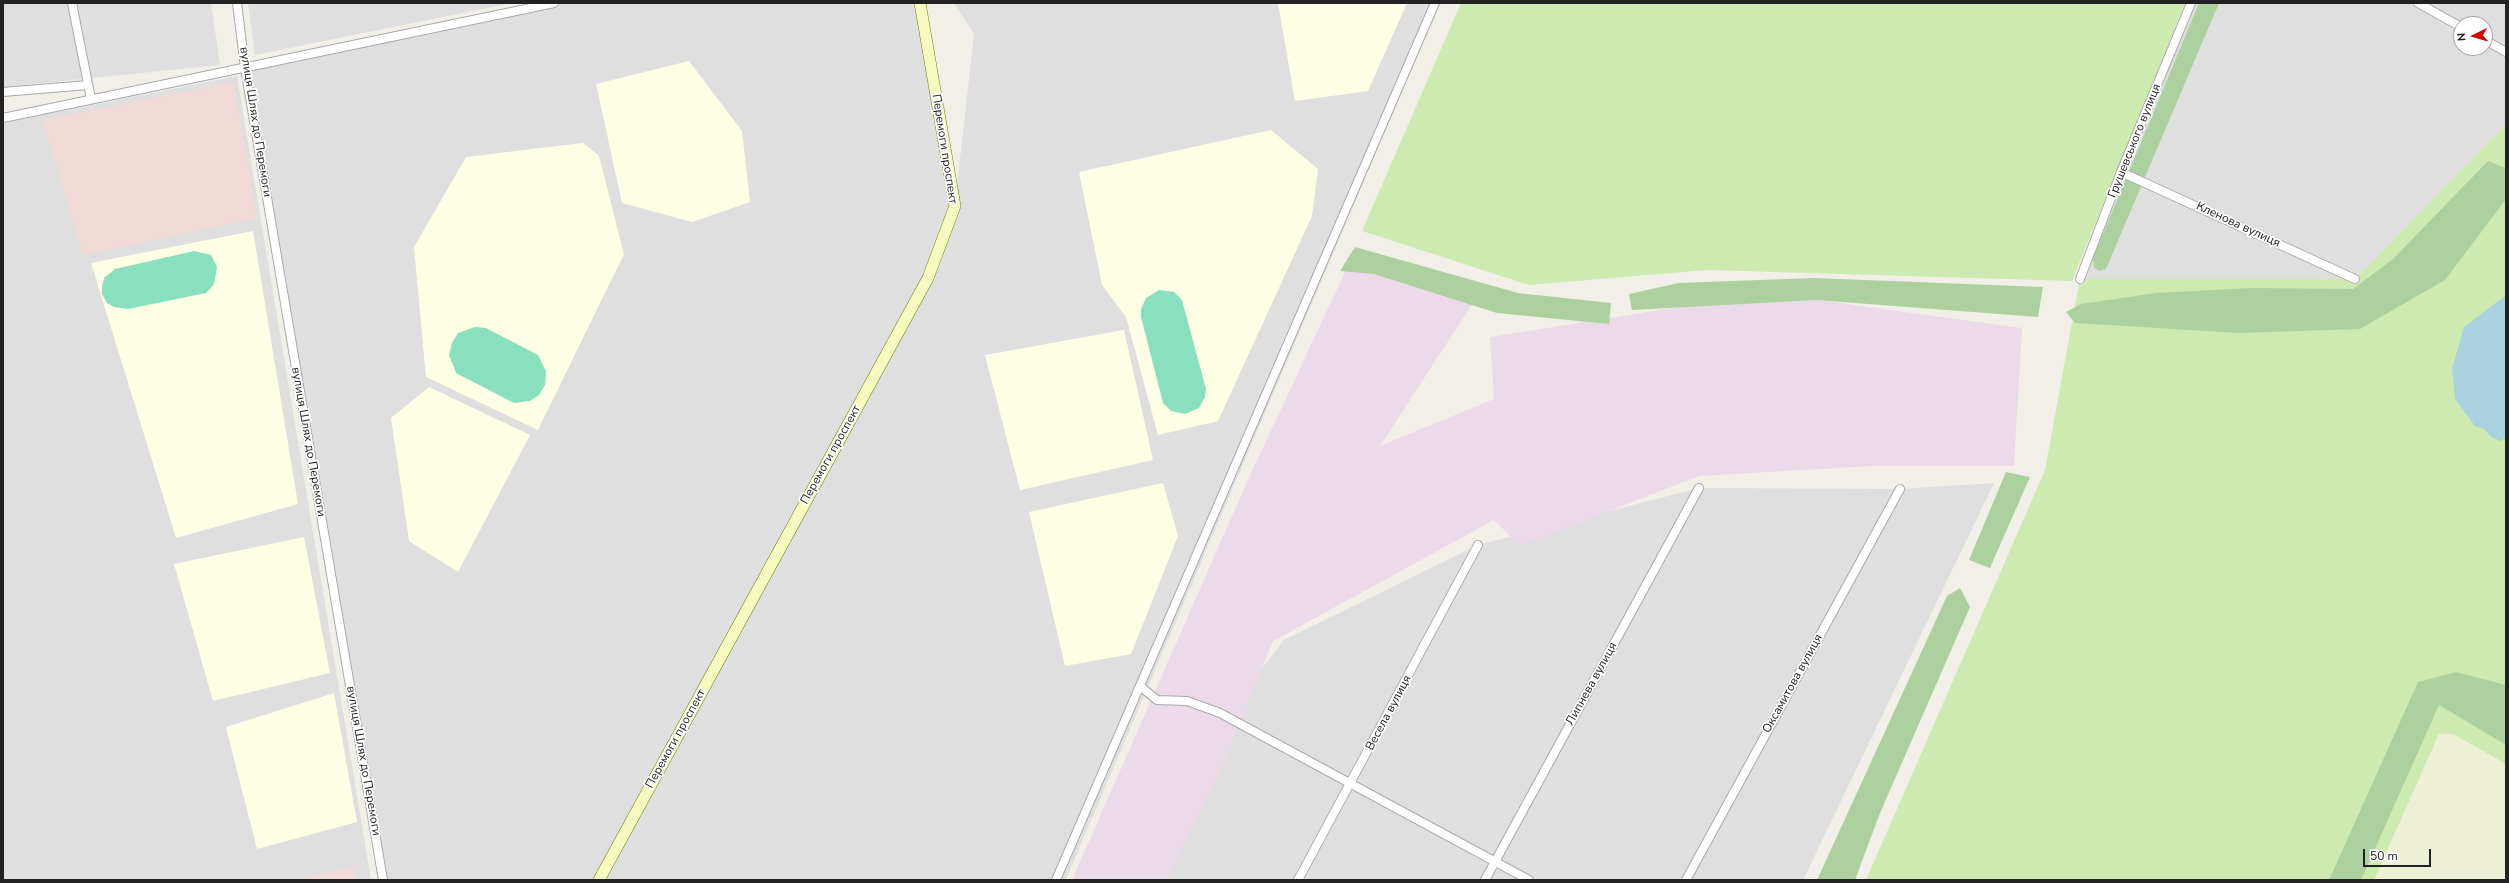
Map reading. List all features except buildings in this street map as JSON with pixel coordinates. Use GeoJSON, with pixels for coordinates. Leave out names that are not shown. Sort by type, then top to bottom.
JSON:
{"type":"FeatureCollection","features":[{"type":"Feature","properties":{"kind":"street"},"geometry":{"type":"LineString","coordinates":[[72,3],[91,99]]}},
{"type":"Feature","properties":{"kind":"street","name":"вулиця Шлях до Перемоги"},"geometry":{"type":"LineString","coordinates":[[237,3],[245,68],[383,880]]}},
{"type":"Feature","properties":{"kind":"street"},"geometry":{"type":"LineString","coordinates":[[3,118],[554,3]]}},
{"type":"Feature","properties":{"kind":"street","name":"Перемоги проспект"},"geometry":{"type":"LineString","coordinates":[[598,880],[928,278],[955,206],[920,3]]}},
{"type":"Feature","properties":{"kind":"street"},"geometry":{"type":"LineString","coordinates":[[1056,880],[1141,687],[1435,3]]}},
{"type":"Feature","properties":{"kind":"street","name":"Грушевського вулиця"},"geometry":{"type":"LineString","coordinates":[[2080,279],[2121,172],[2191,3]]}},
{"type":"Feature","properties":{"kind":"street"},"geometry":{"type":"LineString","coordinates":[[2418,3],[2453,23]]}},
{"type":"Feature","properties":{"kind":"street"},"geometry":{"type":"LineString","coordinates":[[2493,45],[2506,52]]}},
{"type":"Feature","properties":{"kind":"street"},"geometry":{"type":"LineString","coordinates":[[3,92],[88,85]]}},
{"type":"Feature","properties":{"kind":"street","name":"Кленова вулиця"},"geometry":{"type":"LineString","coordinates":[[2121,172],[2355,279]]}},
{"type":"Feature","properties":{"kind":"street","name":"Липнева вулиця"},"geometry":{"type":"LineString","coordinates":[[1485,880],[1699,488]]}},
{"type":"Feature","properties":{"kind":"street","name":"Оксамитова вулиця"},"geometry":{"type":"LineString","coordinates":[[1686,880],[1900,489]]}},
{"type":"Feature","properties":{"kind":"street","name":"Весела вулиця"},"geometry":{"type":"LineString","coordinates":[[1298,880],[1351,784],[1478,544]]}},
{"type":"Feature","properties":{"kind":"street"},"geometry":{"type":"LineString","coordinates":[[1141,687],[1157,700],[1187,701],[1220,713],[1529,880]]}},
{"type":"Feature","properties":{"kind":"shaded area"},"geometry":{"type":"Polygon","coordinates":[[[3,3],[211,3],[220,65],[3,87],[3,3]]]}},
{"type":"Feature","properties":{"kind":"shaded area"},"geometry":{"type":"Polygon","coordinates":[[[248,3],[512,3],[255,55],[248,3]]]}},
{"type":"Feature","properties":{"kind":"shaded area"},"geometry":{"type":"Polygon","coordinates":[[[554,3],[920,3],[955,204],[974,34],[954,3],[1440,3],[1066,879],[606,880],[720,659],[599,880],[383,880],[245,68],[554,3]]]}},
{"type":"Feature","properties":{"kind":"shaded area"},"geometry":{"type":"Polygon","coordinates":[[[1278,3],[1407,3],[1368,91],[1295,101],[1278,3]]]}},
{"type":"Feature","properties":{"kind":"shaded area"},"geometry":{"type":"Polygon","coordinates":[[[2191,3],[2506,3],[2506,124],[2355,279],[2080,279],[2191,3]]]}},
{"type":"Feature","properties":{"kind":"shaded area"},"geometry":{"type":"Polygon","coordinates":[[[689,61],[742,131],[750,202],[692,222],[622,203],[596,84],[689,61]]]}},
{"type":"Feature","properties":{"kind":"shaded area"},"geometry":{"type":"Polygon","coordinates":[[[237,76],[371,880],[3,880],[3,123],[237,76]]]}},
{"type":"Feature","properties":{"kind":"shaded area"},"geometry":{"type":"Polygon","coordinates":[[[233,82],[257,218],[83,255],[43,120],[233,82]]]}},
{"type":"Feature","properties":{"kind":"shaded area"},"geometry":{"type":"Polygon","coordinates":[[[1271,130],[1318,169],[1312,216],[1218,421],[1158,435],[1126,317],[1102,285],[1079,172],[1271,130]]]}},
{"type":"Feature","properties":{"kind":"shaded area"},"geometry":{"type":"Polygon","coordinates":[[[583,143],[599,156],[624,254],[538,430],[426,377],[414,247],[466,157],[583,143]]]}},
{"type":"Feature","properties":{"kind":"shaded area"},"geometry":{"type":"Polygon","coordinates":[[[253,231],[298,504],[176,538],[91,263],[253,231]]]}},
{"type":"Feature","properties":{"kind":"shaded area"},"geometry":{"type":"Polygon","coordinates":[[[1352,257],[1473,303],[1380,446],[1494,399],[1490,337],[1767,293],[2022,328],[2014,466],[1873,466],[1699,476],[1520,546],[1494,520],[1273,641],[1228,753],[1168,880],[1072,880],[1247,482],[1352,257]]]}},
{"type":"Feature","properties":{"kind":"shaded area"},"geometry":{"type":"Polygon","coordinates":[[[1124,330],[1153,460],[1020,490],[985,355],[1124,330]]]}},
{"type":"Feature","properties":{"kind":"shaded area"},"geometry":{"type":"Polygon","coordinates":[[[429,387],[530,435],[458,572],[409,541],[391,418],[429,387]]]}},
{"type":"Feature","properties":{"kind":"shaded area"},"geometry":{"type":"Polygon","coordinates":[[[1163,483],[1178,536],[1131,654],[1065,666],[1029,512],[1163,483]]]}},
{"type":"Feature","properties":{"kind":"shaded area"},"geometry":{"type":"Polygon","coordinates":[[[1994,483],[1803,880],[1149,880],[1225,716],[1284,640],[1478,545],[1699,488],[1900,489],[1994,483]]]}},
{"type":"Feature","properties":{"kind":"shaded area"},"geometry":{"type":"Polygon","coordinates":[[[304,537],[330,673],[213,701],[174,564],[304,537]]]}},
{"type":"Feature","properties":{"kind":"shaded area"},"geometry":{"type":"Polygon","coordinates":[[[334,693],[357,822],[257,849],[226,727],[334,693]]]}},
{"type":"Feature","properties":{"kind":"shaded area"},"geometry":{"type":"Polygon","coordinates":[[[2439,734],[2453,734],[2506,764],[2506,880],[2374,880],[2439,734]]]}},
{"type":"Feature","properties":{"kind":"shaded area"},"geometry":{"type":"Polygon","coordinates":[[[353,866],[356,880],[298,880],[353,866]]]}},
{"type":"Feature","properties":{"kind":"green space"},"geometry":{"type":"Polygon","coordinates":[[[1461,3],[2185,3],[2072,281],[1707,270],[1529,285],[1362,231],[1461,3]]]}},
{"type":"Feature","properties":{"kind":"green space"},"geometry":{"type":"Polygon","coordinates":[[[2199,3],[2219,3],[2106,269],[2099,271],[2094,267],[2093,258],[2199,3]]]}},
{"type":"Feature","properties":{"kind":"green space"},"geometry":{"type":"Polygon","coordinates":[[[2506,124],[2506,764],[2453,734],[2439,734],[2374,880],[1866,880],[2045,470],[2080,279],[2355,279],[2506,124]]]}},
{"type":"Feature","properties":{"kind":"green space"},"geometry":{"type":"Polygon","coordinates":[[[2488,161],[2506,168],[2506,199],[2445,280],[2360,329],[2239,333],[2075,323],[2066,312],[2081,304],[2156,293],[2251,288],[2353,289],[2393,259],[2488,161]]]}},
{"type":"Feature","properties":{"kind":"green space"},"geometry":{"type":"Polygon","coordinates":[[[1355,247],[1518,293],[1611,303],[1609,324],[1497,313],[1374,274],[1340,271],[1355,247]]]}},
{"type":"Feature","properties":{"kind":"green space"},"geometry":{"type":"Polygon","coordinates":[[[194,251],[211,255],[217,267],[214,284],[206,293],[128,309],[114,307],[107,303],[102,294],[104,278],[115,269],[194,251]]]}},
{"type":"Feature","properties":{"kind":"green space"},"geometry":{"type":"Polygon","coordinates":[[[1814,278],[2043,287],[2038,317],[1816,300],[1632,310],[1629,294],[1679,283],[1814,278]]]}},
{"type":"Feature","properties":{"kind":"green space"},"geometry":{"type":"Polygon","coordinates":[[[1159,290],[1174,292],[1182,300],[1206,389],[1205,397],[1199,408],[1185,414],[1171,411],[1163,403],[1141,317],[1141,309],[1146,298],[1159,290]]]}},
{"type":"Feature","properties":{"kind":"green space"},"geometry":{"type":"Polygon","coordinates":[[[475,327],[486,328],[538,355],[546,371],[545,385],[539,395],[530,401],[514,403],[456,373],[449,355],[452,343],[458,333],[475,327]]]}},
{"type":"Feature","properties":{"kind":"green space"},"geometry":{"type":"Polygon","coordinates":[[[2006,472],[2030,477],[1990,568],[1969,560],[2006,472]]]}},
{"type":"Feature","properties":{"kind":"green space"},"geometry":{"type":"Polygon","coordinates":[[[1960,588],[1970,607],[1880,813],[1855,880],[1817,880],[1947,596],[1960,588]]]}},
{"type":"Feature","properties":{"kind":"green space"},"geometry":{"type":"Polygon","coordinates":[[[2456,672],[2506,685],[2506,745],[2439,705],[2361,880],[2329,880],[2418,682],[2456,672]]]}},
{"type":"Feature","properties":{"kind":"water"},"geometry":{"type":"Polygon","coordinates":[[[2506,295],[2506,438],[2500,441],[2491,437],[2484,429],[2475,426],[2455,399],[2452,369],[2464,327],[2506,295]]]}}]}
